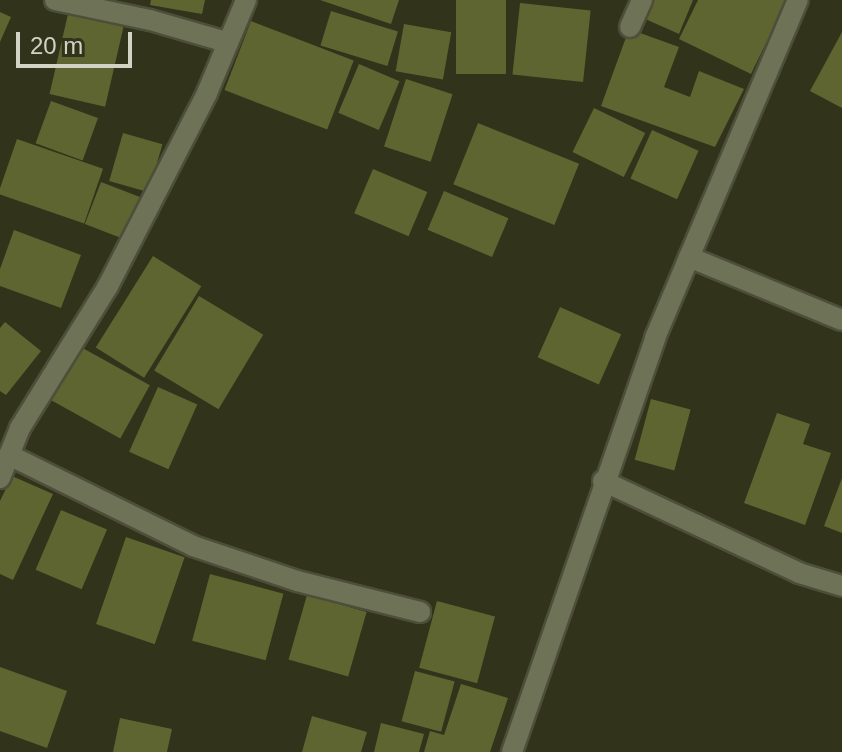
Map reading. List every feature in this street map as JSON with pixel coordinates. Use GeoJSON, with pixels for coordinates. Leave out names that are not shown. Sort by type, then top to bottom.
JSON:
{"type":"FeatureCollection","features":[{"type":"Feature","properties":{"kind":"street"},"geometry":{"type":"LineString","coordinates":[[55,0],[150,20],[226,42]]}},
{"type":"Feature","properties":{"kind":"street"},"geometry":{"type":"LineString","coordinates":[[0,478],[20,428],[108,286],[207,93],[246,0]]}},
{"type":"Feature","properties":{"kind":"street"},"geometry":{"type":"LineString","coordinates":[[630,27],[642,0]]}},
{"type":"Feature","properties":{"kind":"street"},"geometry":{"type":"LineString","coordinates":[[512,752],[603,481],[655,338],[798,0]]}},
{"type":"Feature","properties":{"kind":"street"},"geometry":{"type":"LineString","coordinates":[[689,257],[842,320]]}},
{"type":"Feature","properties":{"kind":"street"},"geometry":{"type":"LineString","coordinates":[[9,455],[193,546],[297,581],[420,612]]}},
{"type":"Feature","properties":{"kind":"street"},"geometry":{"type":"LineString","coordinates":[[603,481],[799,573],[842,586]]}},
{"type":"Feature","properties":{"kind":"building"},"geometry":{"type":"Polygon","coordinates":[[[151,0],[205,0],[202,14],[150,5],[151,0]]]}},
{"type":"Feature","properties":{"kind":"building"},"geometry":{"type":"Polygon","coordinates":[[[320,0],[399,0],[391,24],[320,0]]]}},
{"type":"Feature","properties":{"kind":"building"},"geometry":{"type":"Polygon","coordinates":[[[456,0],[506,0],[506,74],[456,74],[456,0]]]}},
{"type":"Feature","properties":{"kind":"building"},"geometry":{"type":"Polygon","coordinates":[[[651,0],[693,0],[679,34],[643,18],[651,0]]]}},
{"type":"Feature","properties":{"kind":"building"},"geometry":{"type":"Polygon","coordinates":[[[698,0],[787,0],[751,74],[679,39],[698,0]]]}},
{"type":"Feature","properties":{"kind":"building"},"geometry":{"type":"Polygon","coordinates":[[[520,3],[591,10],[583,82],[512,75],[520,3]]]}},
{"type":"Feature","properties":{"kind":"building"},"geometry":{"type":"Polygon","coordinates":[[[331,11],[398,31],[387,66],[320,45],[331,11]]]}},
{"type":"Feature","properties":{"kind":"building"},"geometry":{"type":"Polygon","coordinates":[[[0,12],[11,17],[0,42],[0,12]]]}},
{"type":"Feature","properties":{"kind":"building"},"geometry":{"type":"Polygon","coordinates":[[[68,14],[124,27],[105,107],[50,94],[68,14]]]}},
{"type":"Feature","properties":{"kind":"building"},"geometry":{"type":"Polygon","coordinates":[[[251,21],[354,60],[327,130],[224,90],[251,21]]]}},
{"type":"Feature","properties":{"kind":"building"},"geometry":{"type":"Polygon","coordinates":[[[404,24],[451,32],[443,80],[396,71],[404,24]]]}},
{"type":"Feature","properties":{"kind":"building"},"geometry":{"type":"Polygon","coordinates":[[[629,29],[679,47],[664,87],[690,97],[699,71],[744,89],[715,147],[601,106],[629,29]]]}},
{"type":"Feature","properties":{"kind":"building"},"geometry":{"type":"Polygon","coordinates":[[[842,32],[842,108],[810,91],[842,32]]]}},
{"type":"Feature","properties":{"kind":"building"},"geometry":{"type":"Polygon","coordinates":[[[359,64],[400,81],[379,130],[338,113],[359,64]]]}},
{"type":"Feature","properties":{"kind":"building"},"geometry":{"type":"Polygon","coordinates":[[[406,79],[453,94],[431,162],[384,147],[406,79]]]}},
{"type":"Feature","properties":{"kind":"building"},"geometry":{"type":"Polygon","coordinates":[[[51,101],[98,118],[83,160],[36,143],[51,101]]]}},
{"type":"Feature","properties":{"kind":"building"},"geometry":{"type":"Polygon","coordinates":[[[594,108],[645,133],[624,177],[573,152],[594,108]]]}},
{"type":"Feature","properties":{"kind":"building"},"geometry":{"type":"Polygon","coordinates":[[[478,123],[579,164],[554,225],[453,184],[478,123]]]}},
{"type":"Feature","properties":{"kind":"building"},"geometry":{"type":"Polygon","coordinates":[[[652,130],[699,151],[677,199],[630,178],[652,130]]]}},
{"type":"Feature","properties":{"kind":"building"},"geometry":{"type":"Polygon","coordinates":[[[123,133],[162,144],[149,192],[109,181],[123,133]]]}},
{"type":"Feature","properties":{"kind":"building"},"geometry":{"type":"Polygon","coordinates":[[[17,139],[103,169],[84,223],[0,194],[17,139]]]}},
{"type":"Feature","properties":{"kind":"building"},"geometry":{"type":"Polygon","coordinates":[[[373,169],[427,192],[409,236],[354,213],[373,169]]]}},
{"type":"Feature","properties":{"kind":"building"},"geometry":{"type":"Polygon","coordinates":[[[101,182],[141,197],[125,239],[85,224],[101,182]]]}},
{"type":"Feature","properties":{"kind":"building"},"geometry":{"type":"Polygon","coordinates":[[[444,191],[508,218],[492,257],[428,230],[444,191]]]}},
{"type":"Feature","properties":{"kind":"building"},"geometry":{"type":"Polygon","coordinates":[[[14,230],[81,255],[61,308],[0,286],[0,269],[14,230]]]}},
{"type":"Feature","properties":{"kind":"building"},"geometry":{"type":"Polygon","coordinates":[[[153,256],[201,286],[144,378],[96,348],[153,256]]]}},
{"type":"Feature","properties":{"kind":"building"},"geometry":{"type":"Polygon","coordinates":[[[199,296],[263,335],[218,409],[154,371],[199,296]]]}},
{"type":"Feature","properties":{"kind":"building"},"geometry":{"type":"Polygon","coordinates":[[[560,307],[621,334],[599,384],[538,357],[560,307]]]}},
{"type":"Feature","properties":{"kind":"building"},"geometry":{"type":"Polygon","coordinates":[[[5,322],[41,351],[6,395],[0,391],[0,328],[5,322]]]}},
{"type":"Feature","properties":{"kind":"building"},"geometry":{"type":"Polygon","coordinates":[[[79,346],[150,385],[120,439],[49,399],[79,346]]]}},
{"type":"Feature","properties":{"kind":"building"},"geometry":{"type":"Polygon","coordinates":[[[158,387],[197,404],[168,469],[129,452],[158,387]]]}},
{"type":"Feature","properties":{"kind":"building"},"geometry":{"type":"Polygon","coordinates":[[[651,399],[691,410],[674,470],[635,460],[651,399]]]}},
{"type":"Feature","properties":{"kind":"building"},"geometry":{"type":"Polygon","coordinates":[[[777,413],[810,424],[803,444],[831,453],[805,525],[744,503],[777,413]]]}},
{"type":"Feature","properties":{"kind":"building"},"geometry":{"type":"Polygon","coordinates":[[[12,476],[53,494],[13,580],[0,574],[0,501],[12,476]]]}},
{"type":"Feature","properties":{"kind":"building"},"geometry":{"type":"Polygon","coordinates":[[[842,478],[842,533],[824,526],[842,478]]]}},
{"type":"Feature","properties":{"kind":"building"},"geometry":{"type":"Polygon","coordinates":[[[61,510],[107,530],[82,589],[36,570],[61,510]]]}},
{"type":"Feature","properties":{"kind":"building"},"geometry":{"type":"Polygon","coordinates":[[[126,537],[185,557],[155,644],[96,624],[126,537]]]}},
{"type":"Feature","properties":{"kind":"building"},"geometry":{"type":"Polygon","coordinates":[[[210,574],[283,594],[266,660],[192,641],[210,574]]]}},
{"type":"Feature","properties":{"kind":"building"},"geometry":{"type":"Polygon","coordinates":[[[307,595],[367,612],[348,676],[289,659],[307,595]]]}},
{"type":"Feature","properties":{"kind":"building"},"geometry":{"type":"Polygon","coordinates":[[[437,601],[495,617],[477,683],[419,668],[437,601]]]}},
{"type":"Feature","properties":{"kind":"building"},"geometry":{"type":"Polygon","coordinates":[[[0,667],[67,691],[47,748],[0,731],[0,667]]]}},
{"type":"Feature","properties":{"kind":"building"},"geometry":{"type":"Polygon","coordinates":[[[415,671],[455,682],[441,732],[402,721],[415,671]]]}},
{"type":"Feature","properties":{"kind":"building"},"geometry":{"type":"Polygon","coordinates":[[[461,684],[508,698],[490,752],[424,752],[430,731],[444,735],[461,684]]]}},
{"type":"Feature","properties":{"kind":"building"},"geometry":{"type":"Polygon","coordinates":[[[312,716],[367,732],[361,752],[302,752],[312,716]]]}},
{"type":"Feature","properties":{"kind":"building"},"geometry":{"type":"Polygon","coordinates":[[[120,718],[172,729],[167,752],[113,752],[120,718]]]}},
{"type":"Feature","properties":{"kind":"building"},"geometry":{"type":"Polygon","coordinates":[[[381,723],[424,734],[419,752],[374,752],[381,723]]]}}]}
